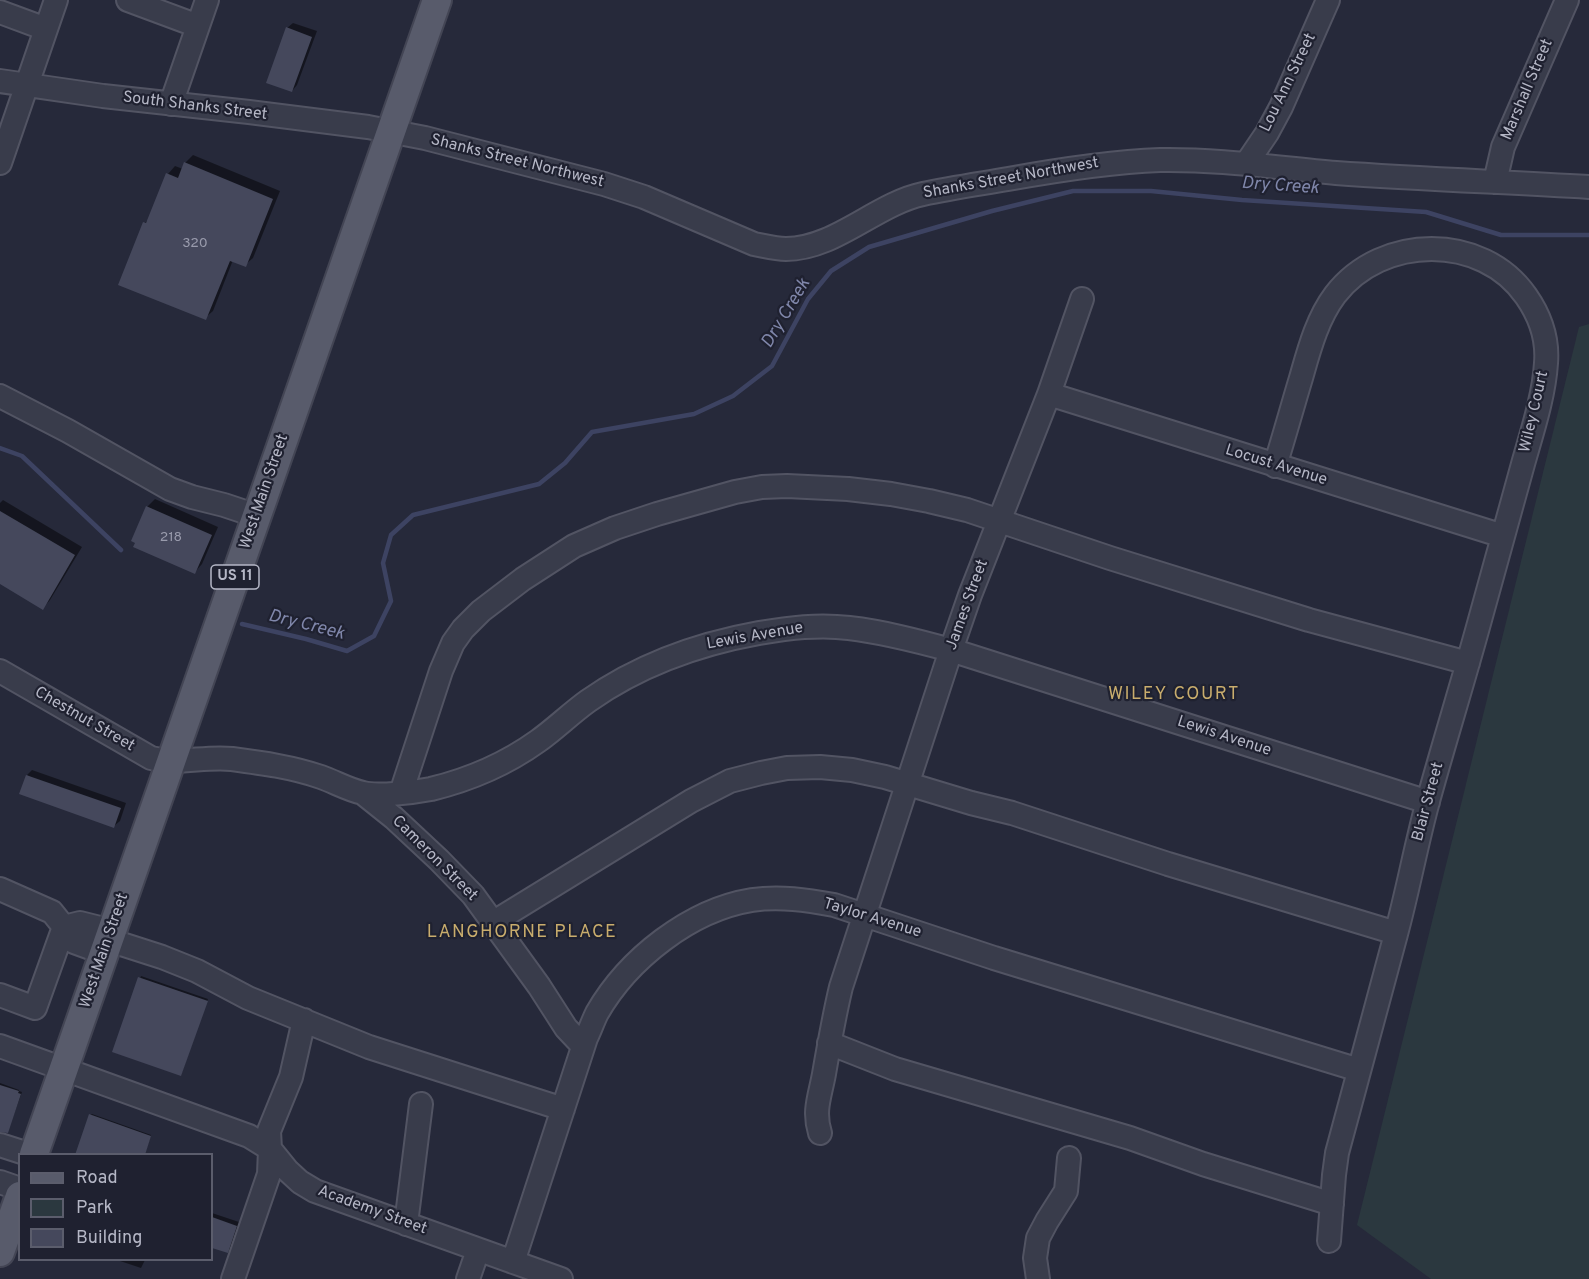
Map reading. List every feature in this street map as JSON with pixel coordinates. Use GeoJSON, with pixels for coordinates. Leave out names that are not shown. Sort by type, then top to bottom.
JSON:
{"type":"FeatureCollection","features":[{"type":"Feature","properties":{"kind":"main road","name":"West Main Street"},"geometry":{"type":"LineString","coordinates":[[35,1153],[437,0]]}},
{"type":"Feature","properties":{"kind":"main road"},"geometry":{"type":"LineString","coordinates":[[3,1234],[18,1200]]}},
{"type":"Feature","properties":{"kind":"street"},"geometry":{"type":"LineString","coordinates":[[0,163],[56,0]]}},
{"type":"Feature","properties":{"kind":"street"},"geometry":{"type":"LineString","coordinates":[[128,0],[198,26]]}},
{"type":"Feature","properties":{"kind":"street"},"geometry":{"type":"LineString","coordinates":[[171,104],[207,0]]}},
{"type":"Feature","properties":{"kind":"street","name":"Lou Ann Street"},"geometry":{"type":"LineString","coordinates":[[1245,164],[1281,107],[1328,0]]}},
{"type":"Feature","properties":{"kind":"street","name":"Marshall Street"},"geometry":{"type":"LineString","coordinates":[[1495,182],[1503,147],[1567,0]]}},
{"type":"Feature","properties":{"kind":"street"},"geometry":{"type":"LineString","coordinates":[[0,12],[46,29]]}},
{"type":"Feature","properties":{"kind":"street","name":"South Shanks Street"},"geometry":{"type":"LineString","coordinates":[[0,81],[391,131]]}},
{"type":"Feature","properties":{"kind":"street","name":"Shanks Street Northwest"},"geometry":{"type":"LineString","coordinates":[[391,131],[604,184],[644,197],[754,244],[787,249],[808,246],[828,239],[892,205],[920,194],[1079,166],[1109,163],[1162,160],[1245,164],[1337,173],[1589,187]]}},
{"type":"Feature","properties":{"kind":"street","name":"Wiley Court"},"geometry":{"type":"LineString","coordinates":[[1275,466],[1312,340],[1335,295],[1366,267],[1406,252],[1448,249],[1469,254],[1503,271],[1521,289],[1533,306],[1546,344],[1543,385],[1503,536]]}},
{"type":"Feature","properties":{"kind":"street","name":"James Street"},"geometry":{"type":"LineString","coordinates":[[820,1133],[816,1109],[841,987],[951,650],[1049,394],[1082,299]]}},
{"type":"Feature","properties":{"kind":"street","name":"Locust Avenue"},"geometry":{"type":"LineString","coordinates":[[1049,394],[1503,536]]}},
{"type":"Feature","properties":{"kind":"street"},"geometry":{"type":"LineString","coordinates":[[0,396],[68,431],[170,489],[257,516]]}},
{"type":"Feature","properties":{"kind":"street"},"geometry":{"type":"LineString","coordinates":[[401,793],[441,671],[453,643],[463,629],[489,604],[574,546],[615,528],[735,492],[770,487],[848,489],[891,494],[948,506],[1309,620],[1468,663]]}},
{"type":"Feature","properties":{"kind":"street","name":"Blair Street"},"geometry":{"type":"LineString","coordinates":[[1329,1241],[1337,1153],[1396,933],[1428,802],[1503,536]]}},
{"type":"Feature","properties":{"kind":"street","name":"Lewis Avenue"},"geometry":{"type":"LineString","coordinates":[[171,762],[205,758],[272,764],[309,773],[364,794],[401,793],[429,789],[482,772],[511,758],[587,702],[647,667],[690,650],[735,638],[790,628],[822,626],[874,631],[951,650],[1428,802]]}},
{"type":"Feature","properties":{"kind":"street","name":"Chestnut Street"},"geometry":{"type":"LineString","coordinates":[[0,671],[151,758],[171,762]]}},
{"type":"Feature","properties":{"kind":"street"},"geometry":{"type":"LineString","coordinates":[[494,922],[691,801],[730,781],[761,772],[820,767],[852,770],[908,783],[1012,813],[1179,868],[1396,933]]}},
{"type":"Feature","properties":{"kind":"street","name":"Cameron Street"},"geometry":{"type":"LineString","coordinates":[[364,794],[394,818],[473,895],[539,986],[566,1028],[583,1046]]}},
{"type":"Feature","properties":{"kind":"street"},"geometry":{"type":"LineString","coordinates":[[0,890],[52,912],[74,942],[109,941],[162,957],[197,971],[248,998],[369,1047],[563,1109]]}},
{"type":"Feature","properties":{"kind":"street","name":"Taylor Avenue"},"geometry":{"type":"LineString","coordinates":[[513,1262],[583,1046],[597,1014],[629,971],[649,952],[677,930],[701,916],[735,904],[780,898],[834,905],[994,958],[1359,1070]]}},
{"type":"Feature","properties":{"kind":"street"},"geometry":{"type":"LineString","coordinates":[[0,994],[35,1008],[64,927]]}},
{"type":"Feature","properties":{"kind":"street"},"geometry":{"type":"LineString","coordinates":[[233,1279],[269,1174],[269,1131],[291,1077],[304,1020]]}},
{"type":"Feature","properties":{"kind":"street"},"geometry":{"type":"LineString","coordinates":[[829,1043],[895,1069],[1119,1134],[1203,1164],[1332,1204]]}},
{"type":"Feature","properties":{"kind":"street","name":"Academy Street"},"geometry":{"type":"LineString","coordinates":[[0,1046],[249,1136],[270,1149],[287,1170],[300,1182],[315,1191],[561,1279]]}},
{"type":"Feature","properties":{"kind":"street"},"geometry":{"type":"LineString","coordinates":[[406,1224],[421,1104]]}},
{"type":"Feature","properties":{"kind":"street"},"geometry":{"type":"LineString","coordinates":[[0,1145],[22,1153]]}},
{"type":"Feature","properties":{"kind":"street"},"geometry":{"type":"LineString","coordinates":[[1038,1279],[1035,1258],[1038,1238],[1066,1191],[1069,1158]]}},
{"type":"Feature","properties":{"kind":"street"},"geometry":{"type":"LineString","coordinates":[[0,1182],[18,1189]]}},
{"type":"Feature","properties":{"kind":"street"},"geometry":{"type":"LineString","coordinates":[[468,1279],[478,1250]]}},
{"type":"Feature","properties":{"kind":"green space"},"geometry":{"type":"Polygon","coordinates":[[[1589,324],[1589,1279],[1431,1279],[1357,1225],[1579,327],[1589,324]]]}},
{"type":"Feature","properties":{"kind":"building"},"geometry":{"type":"Polygon","coordinates":[[[286,27],[312,37],[292,92],[266,83],[286,27]]]}},
{"type":"Feature","properties":{"kind":"building"},"geometry":{"type":"Polygon","coordinates":[[[184,162],[273,199],[246,267],[230,261],[206,320],[118,285],[143,222],[146,223],[166,173],[178,178],[184,162]]]}},
{"type":"Feature","properties":{"kind":"building"},"geometry":{"type":"Polygon","coordinates":[[[146,506],[212,535],[195,574],[133,547],[135,543],[131,541],[146,506]]]}},
{"type":"Feature","properties":{"kind":"building"},"geometry":{"type":"Polygon","coordinates":[[[0,511],[75,555],[43,610],[0,584],[0,511]]]}},
{"type":"Feature","properties":{"kind":"building"},"geometry":{"type":"Polygon","coordinates":[[[26,775],[121,808],[114,828],[19,794],[26,775]]]}},
{"type":"Feature","properties":{"kind":"building"},"geometry":{"type":"Polygon","coordinates":[[[138,977],[208,1001],[181,1076],[112,1052],[138,977]]]}},
{"type":"Feature","properties":{"kind":"building"},"geometry":{"type":"Polygon","coordinates":[[[0,1085],[19,1091],[18,1093],[21,1094],[8,1133],[0,1132],[0,1085]]]}},
{"type":"Feature","properties":{"kind":"building"},"geometry":{"type":"Polygon","coordinates":[[[89,1114],[151,1136],[146,1153],[76,1153],[89,1114]]]}},
{"type":"Feature","properties":{"kind":"building"},"geometry":{"type":"Polygon","coordinates":[[[213,1217],[237,1226],[228,1253],[213,1248],[213,1217]]]}},
{"type":"Feature","properties":{"kind":"waterway","name":"Dry Creek"},"geometry":{"type":"LineString","coordinates":[[242,624],[347,651],[374,636],[391,601],[383,563],[391,535],[413,515],[539,484],[565,463],[592,432],[694,414],[733,396],[772,366],[808,299],[831,271],[869,247],[992,211],[1073,191],[1151,191],[1242,200],[1426,212],[1501,235],[1589,235]]}},
{"type":"Feature","properties":{"kind":"waterway","name":"Dry Creek"},"geometry":{"type":"LineString","coordinates":[[0,448],[22,456],[121,550]]}},
{"type":"Feature","properties":{"kind":"district","name":"WILEY COURT"},"geometry":{"type":"Point","coordinates":[1174,695]}},
{"type":"Feature","properties":{"kind":"district","name":"LANGHORNE PLACE"},"geometry":{"type":"Point","coordinates":[522,933]}}]}
